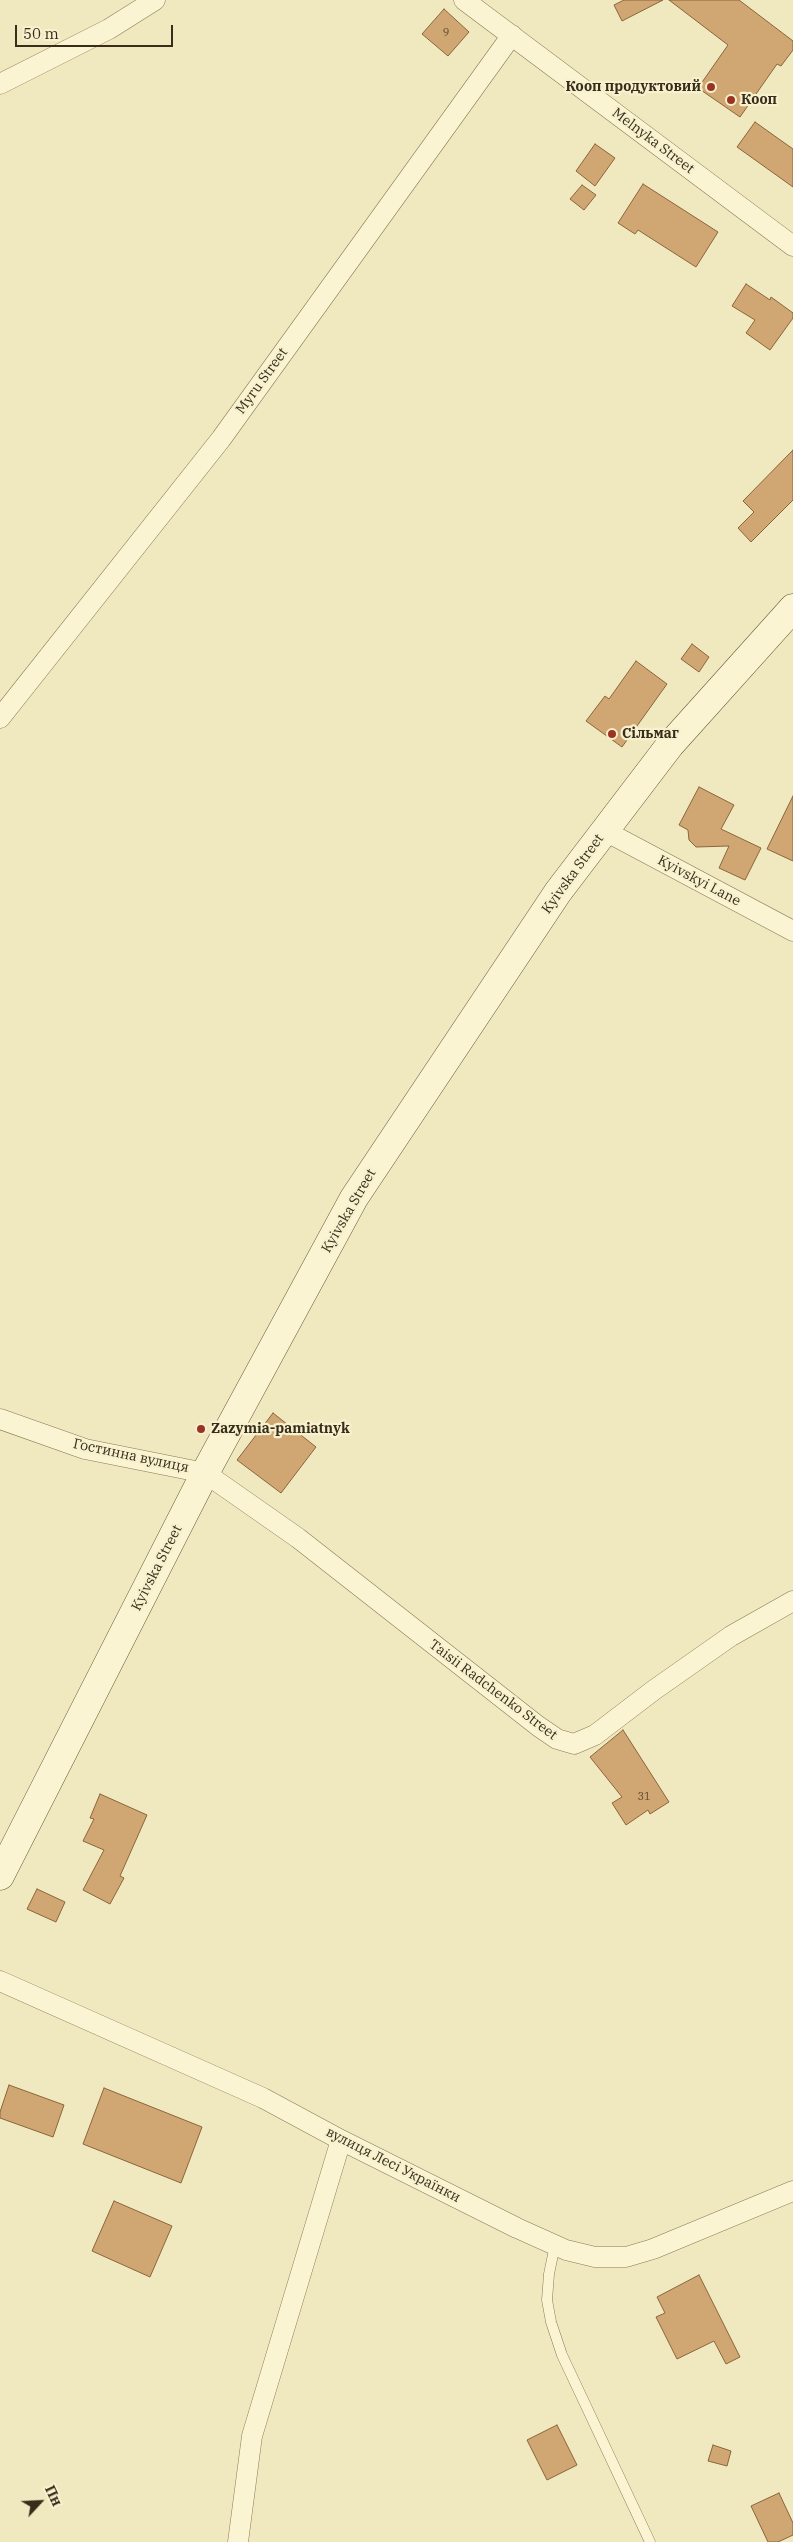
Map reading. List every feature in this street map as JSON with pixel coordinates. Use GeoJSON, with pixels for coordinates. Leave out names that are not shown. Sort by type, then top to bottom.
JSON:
{"type":"FeatureCollection","features":[{"type":"Feature","properties":{"kind":"street"},"geometry":{"type":"LineString","coordinates":[[0,84],[109,29],[155,0]]}},
{"type":"Feature","properties":{"kind":"street","name":"Melnyka Street"},"geometry":{"type":"LineString","coordinates":[[464,0],[793,246]]}},
{"type":"Feature","properties":{"kind":"street","name":"Myru Street"},"geometry":{"type":"LineString","coordinates":[[0,718],[221,439],[512,35]]}},
{"type":"Feature","properties":{"kind":"street","name":"Kyivska Street"},"geometry":{"type":"LineString","coordinates":[[0,1876],[205,1473],[354,1198],[558,892],[670,745],[793,608]]}},
{"type":"Feature","properties":{"kind":"street","name":"Kyivskyi Lane"},"geometry":{"type":"LineString","coordinates":[[605,831],[793,930]]}},
{"type":"Feature","properties":{"kind":"street","name":"Гостинна вулиця"},"geometry":{"type":"LineString","coordinates":[[0,1419],[85,1449],[205,1473]]}},
{"type":"Feature","properties":{"kind":"street","name":"Taisii Radchenko Street"},"geometry":{"type":"LineString","coordinates":[[205,1473],[298,1538],[538,1726],[557,1739],[574,1744],[595,1736],[654,1690],[731,1636],[793,1601]]}},
{"type":"Feature","properties":{"kind":"street","name":"вулиця Лесі Українки"},"geometry":{"type":"LineString","coordinates":[[0,1981],[263,2098],[341,2140],[517,2228],[555,2245],[595,2258],[626,2257],[653,2249],[793,2191]]}},
{"type":"Feature","properties":{"kind":"street"},"geometry":{"type":"LineString","coordinates":[[238,2542],[252,2436],[341,2140]]}},
{"type":"Feature","properties":{"kind":"lane"},"geometry":{"type":"LineString","coordinates":[[555,2245],[549,2274],[547,2300],[550,2322],[562,2355],[650,2542]]}},
{"type":"Feature","properties":{"kind":"building"},"geometry":{"type":"Polygon","coordinates":[[[624,0],[663,0],[622,21],[614,5],[624,0]]]}},
{"type":"Feature","properties":{"kind":"building"},"geometry":{"type":"Polygon","coordinates":[[[669,0],[739,0],[793,41],[793,50],[781,66],[777,64],[740,117],[698,88],[728,45],[669,0]]]}},
{"type":"Feature","properties":{"kind":"building"},"geometry":{"type":"Polygon","coordinates":[[[444,9],[469,32],[448,56],[422,34],[444,9]]]}},
{"type":"Feature","properties":{"kind":"building"},"geometry":{"type":"Polygon","coordinates":[[[755,122],[793,149],[793,187],[737,147],[755,122]]]}},
{"type":"Feature","properties":{"kind":"building"},"geometry":{"type":"Polygon","coordinates":[[[595,144],[615,158],[595,186],[576,171],[595,144]]]}},
{"type":"Feature","properties":{"kind":"building"},"geometry":{"type":"Polygon","coordinates":[[[643,184],[718,232],[696,267],[638,230],[635,234],[618,223],[643,184]]]}},
{"type":"Feature","properties":{"kind":"building"},"geometry":{"type":"Polygon","coordinates":[[[582,185],[596,195],[584,210],[570,199],[582,185]]]}},
{"type":"Feature","properties":{"kind":"building"},"geometry":{"type":"Polygon","coordinates":[[[746,284],[770,300],[771,297],[793,313],[793,318],[770,350],[746,333],[755,320],[732,306],[746,284]]]}},
{"type":"Feature","properties":{"kind":"building"},"geometry":{"type":"Polygon","coordinates":[[[793,450],[793,500],[751,542],[738,528],[754,512],[743,501],[793,450]]]}},
{"type":"Feature","properties":{"kind":"building"},"geometry":{"type":"Polygon","coordinates":[[[692,644],[709,657],[699,672],[681,659],[692,644]]]}},
{"type":"Feature","properties":{"kind":"building"},"geometry":{"type":"Polygon","coordinates":[[[636,661],[667,684],[622,747],[586,721],[605,696],[609,699],[636,661]]]}},
{"type":"Feature","properties":{"kind":"building"},"geometry":{"type":"Polygon","coordinates":[[[699,787],[734,805],[721,829],[761,848],[745,880],[719,868],[729,846],[696,847],[689,840],[688,830],[679,825],[699,787]]]}},
{"type":"Feature","properties":{"kind":"building"},"geometry":{"type":"Polygon","coordinates":[[[793,796],[793,861],[767,849],[793,796]]]}},
{"type":"Feature","properties":{"kind":"building"},"geometry":{"type":"Polygon","coordinates":[[[273,1413],[316,1447],[281,1493],[237,1460],[273,1413]]]}},
{"type":"Feature","properties":{"kind":"building"},"geometry":{"type":"Polygon","coordinates":[[[623,1730],[669,1802],[650,1814],[648,1810],[626,1825],[612,1803],[622,1797],[590,1757],[623,1730]]]}},
{"type":"Feature","properties":{"kind":"building"},"geometry":{"type":"Polygon","coordinates":[[[100,1794],[147,1815],[120,1876],[124,1878],[110,1904],[83,1890],[104,1850],[83,1841],[94,1819],[90,1818],[100,1794]]]}},
{"type":"Feature","properties":{"kind":"building"},"geometry":{"type":"Polygon","coordinates":[[[37,1889],[65,1902],[56,1922],[27,1909],[37,1889]]]}},
{"type":"Feature","properties":{"kind":"building"},"geometry":{"type":"Polygon","coordinates":[[[9,2085],[64,2105],[53,2137],[0,2118],[0,2112],[9,2085]]]}},
{"type":"Feature","properties":{"kind":"building"},"geometry":{"type":"Polygon","coordinates":[[[104,2088],[202,2127],[181,2183],[83,2144],[104,2088]]]}},
{"type":"Feature","properties":{"kind":"building"},"geometry":{"type":"Polygon","coordinates":[[[114,2201],[172,2226],[150,2277],[92,2251],[114,2201]]]}},
{"type":"Feature","properties":{"kind":"building"},"geometry":{"type":"Polygon","coordinates":[[[699,2275],[740,2357],[726,2364],[714,2341],[677,2359],[656,2317],[665,2313],[657,2297],[699,2275]]]}},
{"type":"Feature","properties":{"kind":"building"},"geometry":{"type":"Polygon","coordinates":[[[557,2425],[577,2465],[547,2480],[527,2440],[557,2425]]]}},
{"type":"Feature","properties":{"kind":"building"},"geometry":{"type":"Polygon","coordinates":[[[713,2445],[731,2451],[727,2466],[708,2461],[713,2445]]]}},
{"type":"Feature","properties":{"kind":"building"},"geometry":{"type":"Polygon","coordinates":[[[779,2493],[793,2523],[793,2535],[778,2542],[768,2542],[751,2506],[779,2493]]]}},
{"type":"Feature","properties":{"kind":"place","name":"Кооп продуктовий"},"geometry":{"type":"Point","coordinates":[711,87]}},
{"type":"Feature","properties":{"kind":"place","name":"Кооп"},"geometry":{"type":"Point","coordinates":[731,100]}},
{"type":"Feature","properties":{"kind":"place","name":"Сільмаг"},"geometry":{"type":"Point","coordinates":[612,734]}},
{"type":"Feature","properties":{"kind":"place","name":"Zazymia-pamiatnyk"},"geometry":{"type":"Point","coordinates":[201,1429]}}]}
